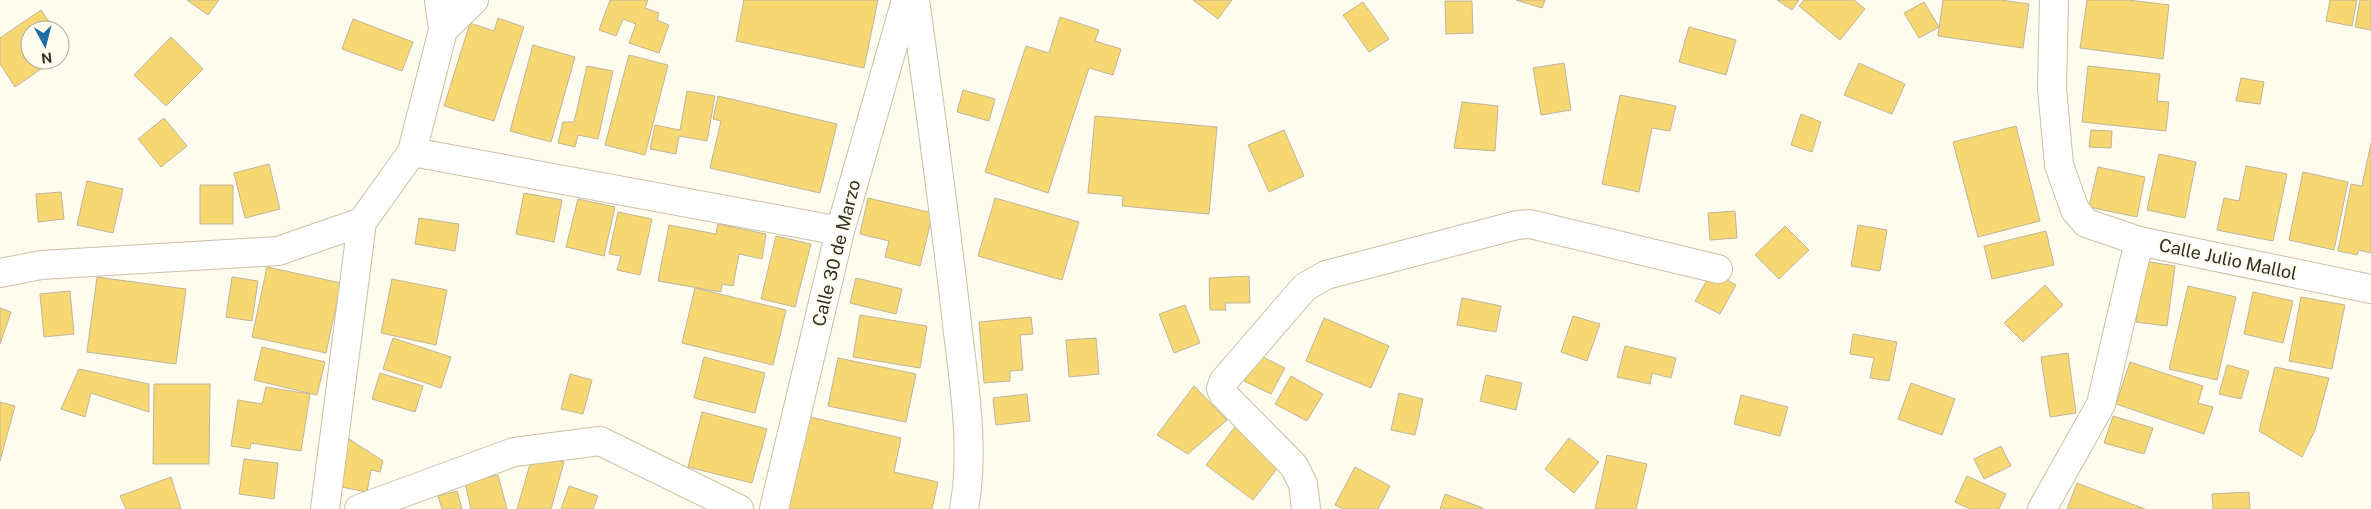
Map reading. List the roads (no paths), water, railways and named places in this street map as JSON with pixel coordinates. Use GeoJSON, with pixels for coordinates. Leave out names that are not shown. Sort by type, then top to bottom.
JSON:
{"type":"FeatureCollection","features":[{"type":"Feature","properties":{"kind":"street"},"geometry":{"type":"LineString","coordinates":[[325,509],[362,222],[412,152],[444,30],[439,0]]}},
{"type":"Feature","properties":{"kind":"street"},"geometry":{"type":"LineString","coordinates":[[444,30],[474,0]]}},
{"type":"Feature","properties":{"kind":"street","name":"Calle 30 de Marzo"},"geometry":{"type":"LineString","coordinates":[[774,509],[840,231],[906,0]]}},
{"type":"Feature","properties":{"kind":"street"},"geometry":{"type":"LineString","coordinates":[[915,0],[948,239],[961,359],[968,460],[966,509]]}},
{"type":"Feature","properties":{"kind":"street","name":"Calle Julio Mallol"},"geometry":{"type":"LineString","coordinates":[[2054,0],[2052,88],[2059,165],[2075,210],[2086,224],[2139,240],[2371,289]]}},
{"type":"Feature","properties":{"kind":"street"},"geometry":{"type":"LineString","coordinates":[[412,152],[840,231]]}},
{"type":"Feature","properties":{"kind":"street"},"geometry":{"type":"LineString","coordinates":[[0,272],[41,265],[278,251],[362,222]]}},
{"type":"Feature","properties":{"kind":"street"},"geometry":{"type":"LineString","coordinates":[[1306,509],[1303,484],[1294,466],[1224,395],[1222,389],[1223,382],[1305,287],[1314,280],[1326,275],[1478,235],[1530,224],[1718,269]]}},
{"type":"Feature","properties":{"kind":"street"},"geometry":{"type":"LineString","coordinates":[[2042,509],[2101,404],[2139,240]]}},
{"type":"Feature","properties":{"kind":"street"},"geometry":{"type":"LineString","coordinates":[[359,509],[514,452],[600,441],[739,509]]}}]}
